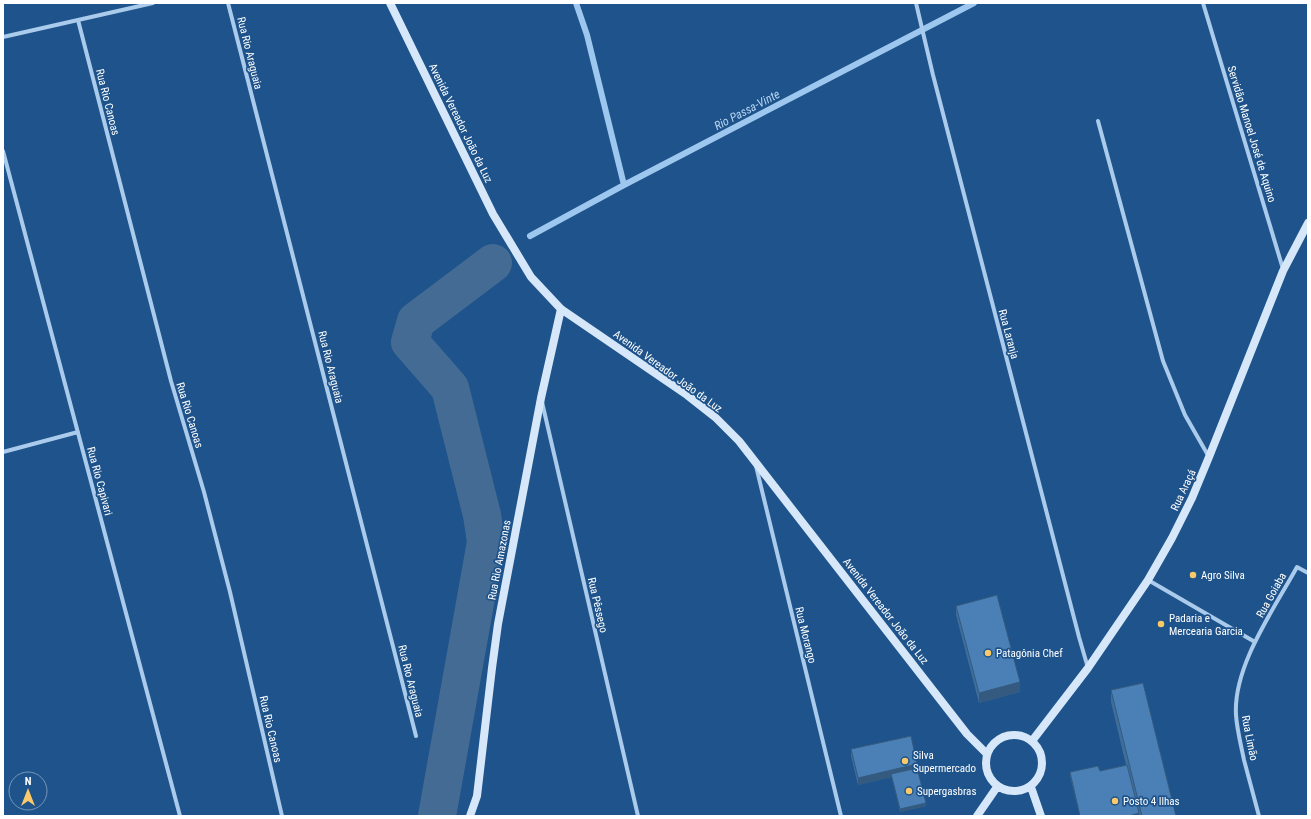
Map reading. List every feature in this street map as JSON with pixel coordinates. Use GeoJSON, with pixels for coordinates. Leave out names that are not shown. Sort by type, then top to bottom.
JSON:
{"type":"FeatureCollection","features":[{"type":"Feature","properties":{"kind":"street"},"geometry":{"type":"LineString","coordinates":[[3,37],[153,3]]}},
{"type":"Feature","properties":{"kind":"street","name":"Rua Rio Araguaia"},"geometry":{"type":"LineString","coordinates":[[228,3],[416,736]]}},
{"type":"Feature","properties":{"kind":"street","name":"Avenida Vereador João da Luz"},"geometry":{"type":"LineString","coordinates":[[390,3],[493,214],[531,277],[561,309],[693,399],[715,417],[739,440],[968,734],[987,754]]}},
{"type":"Feature","properties":{"kind":"street","name":"Rua Laranja"},"geometry":{"type":"LineString","coordinates":[[916,3],[1088,668]]}},
{"type":"Feature","properties":{"kind":"street","name":"Servidão Manoel José de Aquino"},"geometry":{"type":"LineString","coordinates":[[1203,3],[1283,271]]}},
{"type":"Feature","properties":{"kind":"street","name":"Rua Rio Canoas"},"geometry":{"type":"LineString","coordinates":[[78,20],[170,381],[204,492],[230,592],[282,816]]}},
{"type":"Feature","properties":{"kind":"street"},"geometry":{"type":"LineString","coordinates":[[1098,121],[1163,361],[1185,415],[1209,457]]}},
{"type":"Feature","properties":{"kind":"street","name":"Rua Rio Capivari"},"geometry":{"type":"LineString","coordinates":[[3,151],[180,816]]}},
{"type":"Feature","properties":{"kind":"street","name":"Rua Araçá"},"geometry":{"type":"LineString","coordinates":[[1032,741],[1088,668],[1148,580],[1185,511],[1209,457],[1283,271],[1308,223]]}},
{"type":"Feature","properties":{"kind":"street","name":"Rua Rio Amazonas"},"geometry":{"type":"LineString","coordinates":[[471,815],[477,796],[498,624],[541,398],[561,309]]}},
{"type":"Feature","properties":{"kind":"street","name":"Rua Pêssego"},"geometry":{"type":"LineString","coordinates":[[541,398],[638,816]]}},
{"type":"Feature","properties":{"kind":"street"},"geometry":{"type":"LineString","coordinates":[[3,452],[78,432]]}},
{"type":"Feature","properties":{"kind":"street","name":"Rua Morango"},"geometry":{"type":"LineString","coordinates":[[754,458],[840,816]]}},
{"type":"Feature","properties":{"kind":"street","name":"Rua Goiaba"},"geometry":{"type":"LineString","coordinates":[[1255,642],[1297,567],[1308,573]]}},
{"type":"Feature","properties":{"kind":"street"},"geometry":{"type":"LineString","coordinates":[[1148,580],[1255,642]]}},
{"type":"Feature","properties":{"kind":"street","name":"Rua Limão"},"geometry":{"type":"LineString","coordinates":[[1255,642],[1242,672],[1237,691],[1236,715],[1239,737],[1259,816]]}},
{"type":"Feature","properties":{"kind":"street"},"geometry":{"type":"LineString","coordinates":[[1015,735],[1032,741],[1038,747],[1042,756],[1041,773],[1037,780],[1031,787],[1014,792],[998,787],[991,780],[987,772],[986,764],[987,754],[994,743],[1006,736],[1015,735]]}},
{"type":"Feature","properties":{"kind":"street"},"geometry":{"type":"LineString","coordinates":[[977,816],[998,787]]}},
{"type":"Feature","properties":{"kind":"street"},"geometry":{"type":"LineString","coordinates":[[1031,787],[1041,816]]}},
{"type":"Feature","properties":{"kind":"building","name":"Patagônia Chef"},"geometry":{"type":"Polygon","coordinates":[[[997,595],[1020,682],[979,693],[956,606],[997,595]]]}},
{"type":"Feature","properties":{"kind":"building"},"geometry":{"type":"Polygon","coordinates":[[[1143,683],[1176,816],[1142,816],[1111,690],[1143,683]]]}},
{"type":"Feature","properties":{"kind":"building"},"geometry":{"type":"Polygon","coordinates":[[[911,736],[917,764],[858,778],[851,749],[911,736]]]}},
{"type":"Feature","properties":{"kind":"building"},"geometry":{"type":"Polygon","coordinates":[[[1127,765],[1139,813],[1129,816],[1080,816],[1070,772],[1098,766],[1100,771],[1127,765]]]}},
{"type":"Feature","properties":{"kind":"building","name":"Supergasbras"},"geometry":{"type":"Polygon","coordinates":[[[917,768],[926,803],[900,809],[891,774],[917,768]]]}},
{"type":"Feature","properties":{"kind":"waterway"},"geometry":{"type":"LineString","coordinates":[[576,3],[587,35],[624,185]]}},
{"type":"Feature","properties":{"kind":"waterway","name":"Rio Passa-Vinte"},"geometry":{"type":"LineString","coordinates":[[530,236],[624,185],[974,3]]}},
{"type":"Feature","properties":{"kind":"waterway"},"geometry":{"type":"LineString","coordinates":[[437,816],[486,542],[482,515],[450,388],[410,342],[416,321],[493,263]]}},
{"type":"Feature","properties":{"kind":"place","name":"Agro Silva"},"geometry":{"type":"Point","coordinates":[1193,575]}},
{"type":"Feature","properties":{"kind":"place","name":"Padaria e Mercearia Garcia"},"geometry":{"type":"Point","coordinates":[1161,624]}},
{"type":"Feature","properties":{"kind":"place","name":"Patagônia Chef"},"geometry":{"type":"Point","coordinates":[988,653]}},
{"type":"Feature","properties":{"kind":"place","name":"Silva Supermercado"},"geometry":{"type":"Point","coordinates":[905,761]}},
{"type":"Feature","properties":{"kind":"place","name":"Supergasbras"},"geometry":{"type":"Point","coordinates":[909,791]}},
{"type":"Feature","properties":{"kind":"place","name":"Posto 4 Ilhas"},"geometry":{"type":"Point","coordinates":[1115,801]}}]}
